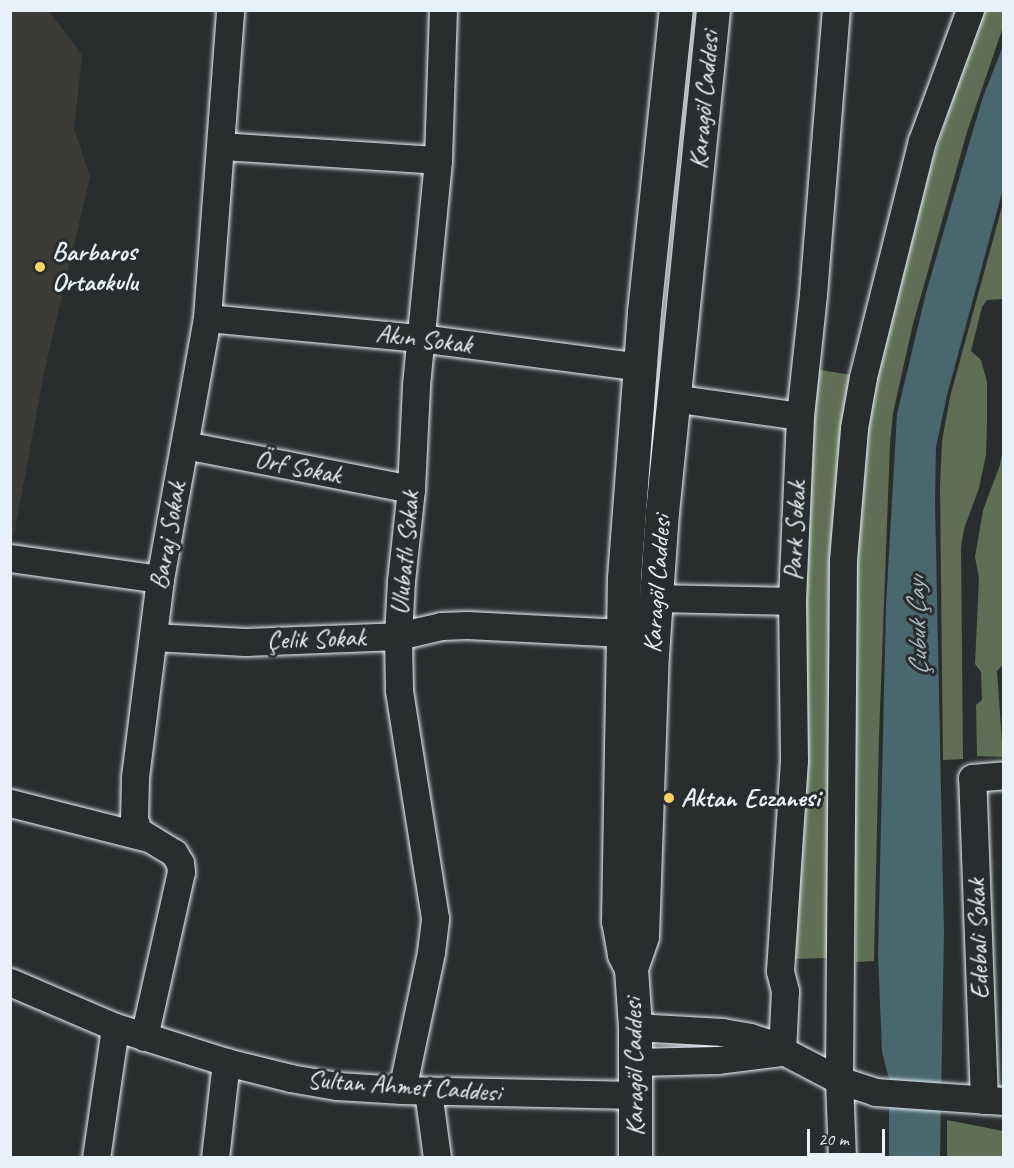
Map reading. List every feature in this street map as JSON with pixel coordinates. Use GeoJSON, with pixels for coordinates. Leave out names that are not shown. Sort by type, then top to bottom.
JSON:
{"type":"FeatureCollection","features":[{"type":"Feature","properties":{"kind":"main road"},"geometry":{"type":"LineString","coordinates":[[631,968],[624,954],[618,921],[624,578],[640,368],[676,10]]}},
{"type":"Feature","properties":{"kind":"main road","name":"Karagöl Caddesi"},"geometry":{"type":"LineString","coordinates":[[635,1158],[635,1027],[631,968],[642,936],[657,598],[672,398],[699,163],[713,10]]}},
{"type":"Feature","properties":{"kind":"street","name":"Baraj Sokak"},"geometry":{"type":"LineString","coordinates":[[144,1036],[181,872],[180,863],[174,854],[138,831],[133,808],[142,704],[160,579],[207,318],[230,10]]}},
{"type":"Feature","properties":{"kind":"street","name":"Ulubatlı Sokak"},"geometry":{"type":"LineString","coordinates":[[437,1158],[415,1090],[435,918],[399,690],[398,636],[401,581],[411,489],[420,338],[438,160],[443,10]]}},
{"type":"Feature","properties":{"kind":"street","name":"Park Sokak"},"geometry":{"type":"LineString","coordinates":[[782,1052],[785,991],[780,971],[794,760],[792,601],[800,416],[813,294],[836,10]]}},
{"type":"Feature","properties":{"kind":"street"},"geometry":{"type":"LineString","coordinates":[[842,1158],[840,1080],[843,560],[854,428],[863,377],[922,141],[970,10]]}},
{"type":"Feature","properties":{"kind":"street"},"geometry":{"type":"LineString","coordinates":[[221,146],[438,160]]}},
{"type":"Feature","properties":{"kind":"street","name":"Akın Sokak"},"geometry":{"type":"LineString","coordinates":[[207,318],[420,338],[640,368]]}},
{"type":"Feature","properties":{"kind":"street"},"geometry":{"type":"LineString","coordinates":[[672,398],[800,416]]}},
{"type":"Feature","properties":{"kind":"street","name":"Örf Sokak"},"geometry":{"type":"LineString","coordinates":[[184,445],[411,489]]}},
{"type":"Feature","properties":{"kind":"street"},"geometry":{"type":"LineString","coordinates":[[11,564],[160,579]]}},
{"type":"Feature","properties":{"kind":"street"},"geometry":{"type":"LineString","coordinates":[[657,598],[792,601]]}},
{"type":"Feature","properties":{"kind":"street","name":"Çelik Sokak"},"geometry":{"type":"LineString","coordinates":[[153,637],[245,642],[398,636],[441,626],[467,625],[623,633]]}},
{"type":"Feature","properties":{"kind":"street","name":"Edebali Sokak"},"geometry":{"type":"LineString","coordinates":[[994,1101],[972,778],[1004,776]]}},
{"type":"Feature","properties":{"kind":"street"},"geometry":{"type":"LineString","coordinates":[[10,803],[148,838]]}},
{"type":"Feature","properties":{"kind":"street","name":"Sultan Ahmet Caddesi"},"geometry":{"type":"LineString","coordinates":[[10,982],[115,1027],[226,1062],[337,1086],[635,1095]]}},
{"type":"Feature","properties":{"kind":"street"},"geometry":{"type":"LineString","coordinates":[[96,1158],[115,1027]]}},
{"type":"Feature","properties":{"kind":"street"},"geometry":{"type":"LineString","coordinates":[[635,1027],[722,1032],[768,1042],[782,1052],[840,1080],[875,1092],[994,1101]]}},
{"type":"Feature","properties":{"kind":"street"},"geometry":{"type":"LineString","coordinates":[[635,1062],[718,1060],[782,1052]]}},
{"type":"Feature","properties":{"kind":"street"},"geometry":{"type":"LineString","coordinates":[[214,1158],[226,1062]]}},
{"type":"Feature","properties":{"kind":"shaded area","name":"Barbaros Ortaokulu"},"geometry":{"type":"Polygon","coordinates":[[[11,10],[49,11],[82,55],[74,128],[90,177],[45,368],[14,535],[10,534],[11,10]]]}},
{"type":"Feature","properties":{"kind":"green space"},"geometry":{"type":"Polygon","coordinates":[[[981,11],[1003,11],[1003,27],[967,132],[913,324],[893,413],[879,736],[874,961],[856,962],[853,772],[857,511],[869,402],[924,186],[981,11]]]}},
{"type":"Feature","properties":{"kind":"green space"},"geometry":{"type":"Polygon","coordinates":[[[1003,203],[1003,299],[987,300],[982,307],[971,351],[981,360],[987,382],[987,423],[986,455],[979,488],[964,529],[961,547],[963,759],[943,760],[940,487],[942,441],[950,397],[1003,203]]]}},
{"type":"Feature","properties":{"kind":"green space"},"geometry":{"type":"Polygon","coordinates":[[[815,369],[851,375],[830,958],[788,959],[815,369]]]}},
{"type":"Feature","properties":{"kind":"green space"},"geometry":{"type":"Polygon","coordinates":[[[1003,448],[1004,664],[997,671],[1003,757],[977,756],[976,705],[982,700],[981,672],[975,664],[979,578],[975,557],[983,510],[1000,465],[1003,448]]]}},
{"type":"Feature","properties":{"kind":"green space"},"geometry":{"type":"Polygon","coordinates":[[[947,1120],[1003,1131],[1003,1157],[947,1157],[947,1120]]]}},
{"type":"Feature","properties":{"kind":"water","name":"Çubuk Çayı"},"geometry":{"type":"Polygon","coordinates":[[[1003,46],[1003,189],[947,395],[936,447],[935,501],[944,933],[940,1157],[889,1158],[889,1079],[882,1052],[878,954],[886,605],[897,414],[926,293],[966,154],[983,97],[1003,46]]]}},
{"type":"Feature","properties":{"kind":"place","name":"Barbaros Ortaokulu"},"geometry":{"type":"Point","coordinates":[40,267]}},
{"type":"Feature","properties":{"kind":"place","name":"Aktan Eczanesi"},"geometry":{"type":"Point","coordinates":[669,798]}}]}
